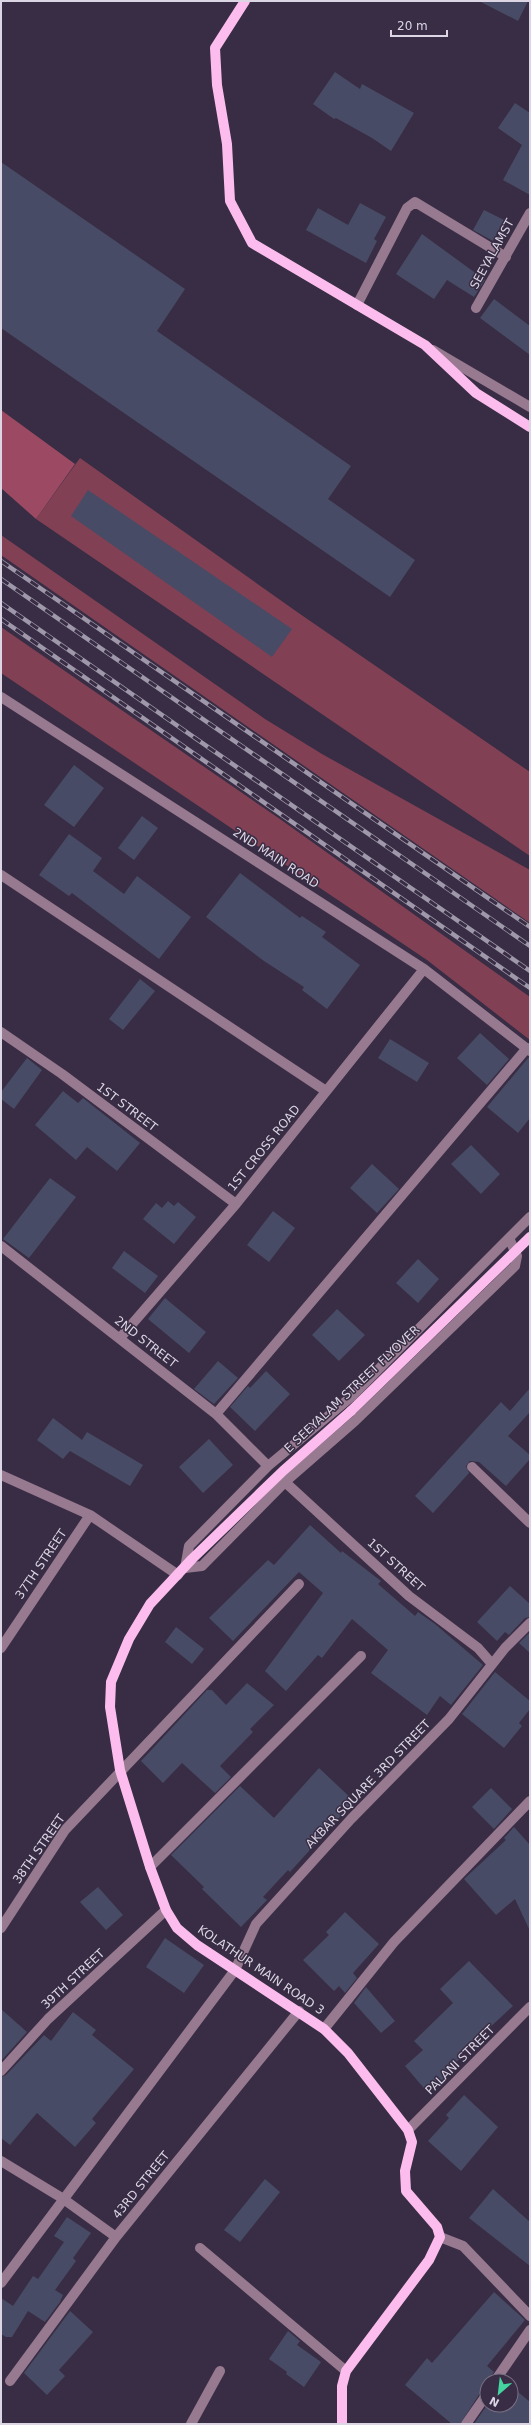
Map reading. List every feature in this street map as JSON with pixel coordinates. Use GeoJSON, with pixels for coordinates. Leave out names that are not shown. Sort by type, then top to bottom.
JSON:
{"type":"FeatureCollection","features":[{"type":"Feature","properties":{"kind":"main road"},"geometry":{"type":"LineString","coordinates":[[245,1],[215,48],[217,85],[227,144],[230,201],[252,242],[425,345],[476,393],[530,427]]}},
{"type":"Feature","properties":{"kind":"main road","name":"E SEEYALAM STREET FLYOVER"},"geometry":{"type":"LineString","coordinates":[[192,1559],[283,1471],[351,1411],[530,1237]]}},
{"type":"Feature","properties":{"kind":"main road","name":"KOLATHUR MAIN ROAD 3"},"geometry":{"type":"LineString","coordinates":[[192,1559],[147,1610],[129,1639],[111,1682],[110,1707],[120,1770],[150,1868],[166,1910],[176,1928],[196,1945],[299,2011],[324,2029],[348,2053],[408,2130]]}},
{"type":"Feature","properties":{"kind":"main road"},"geometry":{"type":"LineString","coordinates":[[342,2424],[342,2386],[346,2371],[429,2260],[440,2238],[437,2227],[406,2191],[405,2171],[412,2142],[408,2130]]}},
{"type":"Feature","properties":{"kind":"street"},"geometry":{"type":"LineString","coordinates":[[357,305],[407,208],[415,202],[506,257]]}},
{"type":"Feature","properties":{"kind":"street","name":"SEEYALAMST"},"geometry":{"type":"LineString","coordinates":[[476,308],[530,213]]}},
{"type":"Feature","properties":{"kind":"street"},"geometry":{"type":"LineString","coordinates":[[425,345],[530,407]]}},
{"type":"Feature","properties":{"kind":"street","name":"2ND MAIN ROAD"},"geometry":{"type":"LineString","coordinates":[[1,697],[424,969],[528,1049]]}},
{"type":"Feature","properties":{"kind":"street"},"geometry":{"type":"LineString","coordinates":[[1,875],[326,1091]]}},
{"type":"Feature","properties":{"kind":"street","name":"1ST CROSS ROAD"},"geometry":{"type":"LineString","coordinates":[[120,1338],[236,1204],[424,969]]}},
{"type":"Feature","properties":{"kind":"street","name":"1ST STREET"},"geometry":{"type":"LineString","coordinates":[[1,1032],[62,1074],[236,1204]]}},
{"type":"Feature","properties":{"kind":"street"},"geometry":{"type":"LineString","coordinates":[[216,1414],[528,1049]]}},
{"type":"Feature","properties":{"kind":"street"},"geometry":{"type":"LineString","coordinates":[[181,1572],[189,1546],[268,1466],[351,1397],[530,1217]]}},
{"type":"Feature","properties":{"kind":"street"},"geometry":{"type":"LineString","coordinates":[[1,1475],[90,1515],[181,1572],[202,1566],[285,1482],[355,1421],[516,1266],[517,1256],[509,1238]]}},
{"type":"Feature","properties":{"kind":"street","name":"2ND STREET"},"geometry":{"type":"LineString","coordinates":[[1,1246],[216,1414],[268,1466]]}},
{"type":"Feature","properties":{"kind":"street"},"geometry":{"type":"LineString","coordinates":[[472,1467],[530,1523]]}},
{"type":"Feature","properties":{"kind":"street","name":"1ST STREET"},"geometry":{"type":"LineString","coordinates":[[285,1482],[409,1596],[478,1648],[492,1664]]}},
{"type":"Feature","properties":{"kind":"street","name":"37TH STREET"},"geometry":{"type":"LineString","coordinates":[[1,1648],[90,1515]]}},
{"type":"Feature","properties":{"kind":"street","name":"38TH STREET"},"geometry":{"type":"LineString","coordinates":[[1,1928],[65,1830],[120,1770],[299,1584]]}},
{"type":"Feature","properties":{"kind":"street","name":"AKBAR SQUARE 3RD STREET"},"geometry":{"type":"LineString","coordinates":[[1,2283],[62,2198],[235,1970],[256,1924],[351,1819],[449,1719],[505,1648],[530,1623]]}},
{"type":"Feature","properties":{"kind":"street"},"geometry":{"type":"LineString","coordinates":[[150,1868],[360,1656]]}},
{"type":"Feature","properties":{"kind":"street"},"geometry":{"type":"LineString","coordinates":[[324,2029],[394,1942],[530,1801]]}},
{"type":"Feature","properties":{"kind":"street","name":"39TH STREET"},"geometry":{"type":"LineString","coordinates":[[1,2071],[48,2019],[166,1910]]}},
{"type":"Feature","properties":{"kind":"street","name":"PALANI STREET"},"geometry":{"type":"LineString","coordinates":[[408,2130],[530,2007]]}},
{"type":"Feature","properties":{"kind":"street","name":"43RD STREET"},"geometry":{"type":"LineString","coordinates":[[10,2381],[116,2237],[299,2011]]}},
{"type":"Feature","properties":{"kind":"street"},"geometry":{"type":"LineString","coordinates":[[1,2161],[62,2198],[116,2237]]}},
{"type":"Feature","properties":{"kind":"street"},"geometry":{"type":"LineString","coordinates":[[440,2238],[463,2246],[530,2316]]}},
{"type":"Feature","properties":{"kind":"street"},"geometry":{"type":"LineString","coordinates":[[200,2248],[346,2371]]}},
{"type":"Feature","properties":{"kind":"street"},"geometry":{"type":"LineString","coordinates":[[500,2373],[530,2330]]}},
{"type":"Feature","properties":{"kind":"street"},"geometry":{"type":"LineString","coordinates":[[191,2424],[220,2371]]}},
{"type":"Feature","properties":{"kind":"street"},"geometry":{"type":"LineString","coordinates":[[466,2424],[479,2405]]}},
{"type":"Feature","properties":{"kind":"shaded area"},"geometry":{"type":"Polygon","coordinates":[[[1,410],[75,464],[36,519],[1,488],[1,410]]]}},
{"type":"Feature","properties":{"kind":"shaded area"},"geometry":{"type":"Polygon","coordinates":[[[80,458],[300,614],[530,772],[530,856],[36,519],[80,458]]]}},
{"type":"Feature","properties":{"kind":"shaded area"},"geometry":{"type":"Polygon","coordinates":[[[1,535],[265,719],[322,754],[530,870],[530,923],[1,555],[1,535]]]}},
{"type":"Feature","properties":{"kind":"shaded area"},"geometry":{"type":"Polygon","coordinates":[[[1,627],[277,817],[530,997],[530,1040],[427,960],[1,673],[1,627]]]}},
{"type":"Feature","properties":{"kind":"building"},"geometry":{"type":"Polygon","coordinates":[[[479,1],[528,1],[518,21],[479,1]]]}},
{"type":"Feature","properties":{"kind":"building"},"geometry":{"type":"Polygon","coordinates":[[[335,72],[360,89],[362,84],[414,113],[391,151],[372,138],[336,118],[334,119],[313,104],[335,72]]]}},
{"type":"Feature","properties":{"kind":"building"},"geometry":{"type":"Polygon","coordinates":[[[515,103],[530,113],[530,195],[503,180],[522,145],[498,128],[515,103]]]}},
{"type":"Feature","properties":{"kind":"building"},"geometry":{"type":"Polygon","coordinates":[[[1,162],[185,289],[157,331],[351,466],[328,499],[415,560],[390,597],[1,328],[1,162]]]}},
{"type":"Feature","properties":{"kind":"building"},"geometry":{"type":"Polygon","coordinates":[[[360,203],[386,217],[374,239],[377,241],[366,263],[306,230],[318,208],[348,225],[360,203]]]}},
{"type":"Feature","properties":{"kind":"building"},"geometry":{"type":"Polygon","coordinates":[[[484,210],[504,220],[493,241],[473,230],[484,210]]]}},
{"type":"Feature","properties":{"kind":"building"},"geometry":{"type":"Polygon","coordinates":[[[422,234],[485,280],[474,297],[447,280],[434,299],[396,274],[422,234]]]}},
{"type":"Feature","properties":{"kind":"building"},"geometry":{"type":"Polygon","coordinates":[[[494,299],[530,326],[530,355],[480,318],[494,299]]]}},
{"type":"Feature","properties":{"kind":"building"},"geometry":{"type":"Polygon","coordinates":[[[88,490],[292,629],[272,657],[71,516],[88,490]]]}},
{"type":"Feature","properties":{"kind":"building"},"geometry":{"type":"Polygon","coordinates":[[[74,765],[104,788],[74,827],[44,805],[74,765]]]}},
{"type":"Feature","properties":{"kind":"building"},"geometry":{"type":"Polygon","coordinates":[[[142,816],[158,828],[134,860],[118,848],[142,816]]]}},
{"type":"Feature","properties":{"kind":"building"},"geometry":{"type":"Polygon","coordinates":[[[69,834],[102,858],[93,871],[124,894],[137,876],[191,917],[159,959],[72,893],[69,896],[39,875],[69,834]]]}},
{"type":"Feature","properties":{"kind":"building"},"geometry":{"type":"Polygon","coordinates":[[[240,873],[300,918],[302,916],[326,932],[322,937],[360,965],[327,1009],[302,990],[304,987],[264,961],[206,917],[240,873]]]}},
{"type":"Feature","properties":{"kind":"building"},"geometry":{"type":"Polygon","coordinates":[[[140,979],[155,991],[123,1030],[109,1019],[140,979]]]}},
{"type":"Feature","properties":{"kind":"building"},"geometry":{"type":"Polygon","coordinates":[[[480,1033],[509,1059],[487,1085],[457,1058],[480,1033]]]}},
{"type":"Feature","properties":{"kind":"building"},"geometry":{"type":"Polygon","coordinates":[[[390,1039],[429,1063],[417,1082],[378,1058],[390,1039]]]}},
{"type":"Feature","properties":{"kind":"building"},"geometry":{"type":"Polygon","coordinates":[[[529,1057],[530,1118],[518,1133],[487,1107],[529,1057]]]}},
{"type":"Feature","properties":{"kind":"building"},"geometry":{"type":"Polygon","coordinates":[[[27,1058],[42,1070],[14,1109],[1,1099],[1,1092],[27,1058]]]}},
{"type":"Feature","properties":{"kind":"building"},"geometry":{"type":"Polygon","coordinates":[[[63,1091],[78,1103],[83,1098],[140,1143],[117,1171],[87,1147],[76,1160],[35,1125],[63,1091]]]}},
{"type":"Feature","properties":{"kind":"building"},"geometry":{"type":"Polygon","coordinates":[[[471,1145],[500,1174],[481,1194],[451,1164],[471,1145]]]}},
{"type":"Feature","properties":{"kind":"building"},"geometry":{"type":"Polygon","coordinates":[[[372,1164],[399,1189],[377,1213],[350,1188],[372,1164]]]}},
{"type":"Feature","properties":{"kind":"building"},"geometry":{"type":"Polygon","coordinates":[[[50,1178],[76,1197],[29,1258],[3,1239],[50,1178]]]}},
{"type":"Feature","properties":{"kind":"building"},"geometry":{"type":"Polygon","coordinates":[[[168,1201],[174,1206],[178,1202],[196,1217],[174,1244],[143,1219],[156,1203],[162,1208],[168,1201]]]}},
{"type":"Feature","properties":{"kind":"building"},"geometry":{"type":"Polygon","coordinates":[[[273,1211],[295,1228],[269,1262],[247,1245],[273,1211]]]}},
{"type":"Feature","properties":{"kind":"building"},"geometry":{"type":"Polygon","coordinates":[[[124,1251],[158,1276],[145,1293],[112,1268],[124,1251]]]}},
{"type":"Feature","properties":{"kind":"building"},"geometry":{"type":"Polygon","coordinates":[[[418,1259],[439,1279],[418,1303],[396,1283],[418,1259]]]}},
{"type":"Feature","properties":{"kind":"building"},"geometry":{"type":"Polygon","coordinates":[[[165,1298],[206,1332],[189,1353],[148,1319],[165,1298]]]}},
{"type":"Feature","properties":{"kind":"building"},"geometry":{"type":"Polygon","coordinates":[[[337,1309],[365,1335],[339,1361],[312,1335],[337,1309]]]}},
{"type":"Feature","properties":{"kind":"building"},"geometry":{"type":"Polygon","coordinates":[[[218,1361],[238,1378],[214,1404],[194,1389],[218,1361]]]}},
{"type":"Feature","properties":{"kind":"building"},"geometry":{"type":"Polygon","coordinates":[[[266,1371],[290,1394],[255,1431],[230,1407],[248,1386],[250,1388],[266,1371]]]}},
{"type":"Feature","properties":{"kind":"building"},"geometry":{"type":"Polygon","coordinates":[[[530,1388],[530,1412],[508,1436],[530,1455],[530,1459],[506,1486],[479,1462],[470,1461],[466,1466],[469,1473],[433,1513],[415,1496],[501,1402],[510,1411],[530,1388]]]}},
{"type":"Feature","properties":{"kind":"building"},"geometry":{"type":"Polygon","coordinates":[[[53,1418],[82,1440],[87,1432],[143,1465],[130,1486],[70,1451],[63,1459],[37,1440],[53,1418]]]}},
{"type":"Feature","properties":{"kind":"building"},"geometry":{"type":"Polygon","coordinates":[[[209,1439],[233,1465],[203,1493],[179,1467],[209,1439]]]}},
{"type":"Feature","properties":{"kind":"building"},"geometry":{"type":"Polygon","coordinates":[[[310,1525],[341,1553],[342,1551],[381,1581],[378,1584],[415,1616],[418,1612],[435,1624],[483,1665],[451,1705],[440,1696],[427,1715],[371,1673],[388,1650],[352,1619],[322,1658],[318,1655],[286,1691],[265,1671],[323,1593],[299,1572],[233,1641],[209,1618],[268,1560],[274,1565],[310,1525]]]}},
{"type":"Feature","properties":{"kind":"building"},"geometry":{"type":"Polygon","coordinates":[[[510,1586],[530,1604],[530,1617],[525,1618],[509,1635],[505,1632],[497,1641],[477,1622],[510,1586]]]}},
{"type":"Feature","properties":{"kind":"building"},"geometry":{"type":"Polygon","coordinates":[[[176,1627],[204,1649],[192,1664],[165,1642],[176,1627]]]}},
{"type":"Feature","properties":{"kind":"building"},"geometry":{"type":"Polygon","coordinates":[[[530,1632],[530,1653],[519,1643],[530,1632]]]}},
{"type":"Feature","properties":{"kind":"building"},"geometry":{"type":"Polygon","coordinates":[[[495,1672],[530,1701],[530,1709],[519,1723],[522,1726],[504,1748],[462,1714],[495,1672]]]}},
{"type":"Feature","properties":{"kind":"building"},"geometry":{"type":"Polygon","coordinates":[[[247,1683],[274,1705],[250,1729],[253,1732],[220,1766],[231,1777],[215,1793],[182,1763],[163,1783],[141,1761],[207,1690],[212,1690],[226,1705],[247,1683]]]}},
{"type":"Feature","properties":{"kind":"building"},"geometry":{"type":"Polygon","coordinates":[[[319,1768],[354,1801],[290,1872],[288,1870],[263,1897],[267,1900],[241,1927],[202,1889],[204,1887],[171,1855],[240,1786],[274,1818],[319,1768]]]}},
{"type":"Feature","properties":{"kind":"building"},"geometry":{"type":"Polygon","coordinates":[[[491,1788],[512,1809],[494,1829],[472,1807],[491,1788]]]}},
{"type":"Feature","properties":{"kind":"building"},"geometry":{"type":"Polygon","coordinates":[[[514,1827],[530,1845],[530,1931],[515,1899],[496,1915],[464,1879],[506,1840],[504,1838],[514,1827]]]}},
{"type":"Feature","properties":{"kind":"building"},"geometry":{"type":"Polygon","coordinates":[[[98,1887],[123,1915],[106,1930],[80,1902],[98,1887]]]}},
{"type":"Feature","properties":{"kind":"building"},"geometry":{"type":"Polygon","coordinates":[[[345,1912],[379,1944],[353,1973],[357,1978],[345,1993],[339,1986],[334,1991],[303,1960],[329,1935],[326,1932],[345,1912]]]}},
{"type":"Feature","properties":{"kind":"building"},"geometry":{"type":"Polygon","coordinates":[[[165,1938],[204,1965],[184,1993],[146,1967],[165,1938]]]}},
{"type":"Feature","properties":{"kind":"building"},"geometry":{"type":"Polygon","coordinates":[[[469,1961],[513,2006],[460,2055],[462,2057],[442,2075],[445,2078],[428,2093],[405,2066],[423,2050],[414,2041],[453,2003],[440,1989],[469,1961]]]}},
{"type":"Feature","properties":{"kind":"building"},"geometry":{"type":"Polygon","coordinates":[[[366,1987],[395,2021],[381,2033],[354,2003],[366,1987]]]}},
{"type":"Feature","properties":{"kind":"building"},"geometry":{"type":"Polygon","coordinates":[[[1,2009],[27,2032],[1,2061],[1,2009]]]}},
{"type":"Feature","properties":{"kind":"building"},"geometry":{"type":"Polygon","coordinates":[[[73,2012],[96,2030],[92,2035],[134,2069],[92,2119],[96,2123],[75,2147],[37,2113],[10,2145],[1,2138],[1,2077],[6,2075],[44,2035],[51,2041],[73,2012]]]}},
{"type":"Feature","properties":{"kind":"building"},"geometry":{"type":"Polygon","coordinates":[[[464,2095],[498,2127],[461,2171],[428,2141],[449,2118],[446,2115],[464,2095]]]}},
{"type":"Feature","properties":{"kind":"building"},"geometry":{"type":"Polygon","coordinates":[[[265,2179],[280,2192],[240,2242],[224,2230],[265,2179]]]}},
{"type":"Feature","properties":{"kind":"building"},"geometry":{"type":"Polygon","coordinates":[[[493,2189],[530,2222],[530,2266],[469,2218],[493,2189]]]}},
{"type":"Feature","properties":{"kind":"building"},"geometry":{"type":"Polygon","coordinates":[[[67,2217],[91,2233],[73,2258],[76,2261],[55,2290],[63,2295],[60,2302],[45,2322],[28,2311],[12,2337],[6,2337],[1,2334],[1,2298],[13,2306],[33,2276],[38,2279],[64,2242],[54,2236],[67,2217]]]}},
{"type":"Feature","properties":{"kind":"building"},"geometry":{"type":"Polygon","coordinates":[[[494,2292],[525,2320],[487,2366],[494,2372],[493,2373],[479,2373],[479,2395],[460,2424],[452,2424],[405,2385],[427,2358],[432,2363],[494,2292]]]}},
{"type":"Feature","properties":{"kind":"building"},"geometry":{"type":"Polygon","coordinates":[[[70,2311],[93,2332],[59,2370],[65,2376],[47,2395],[24,2373],[70,2311]]]}},
{"type":"Feature","properties":{"kind":"building"},"geometry":{"type":"Polygon","coordinates":[[[288,2331],[300,2341],[297,2345],[321,2362],[304,2387],[269,2359],[288,2331]]]}},
{"type":"Feature","properties":{"kind":"building"},"geometry":{"type":"Polygon","coordinates":[[[519,2393],[530,2402],[530,2424],[474,2424],[482,2413],[519,2413],[519,2393]]]}},
{"type":"Feature","properties":{"kind":"railway"},"geometry":{"type":"LineString","coordinates":[[1,561],[530,927]]}},
{"type":"Feature","properties":{"kind":"railway"},"geometry":{"type":"LineString","coordinates":[[1,579],[530,946]]}},
{"type":"Feature","properties":{"kind":"railway"},"geometry":{"type":"LineString","coordinates":[[1,603],[530,971]]}},
{"type":"Feature","properties":{"kind":"railway"},"geometry":{"type":"LineString","coordinates":[[1,619],[530,988]]}}]}
